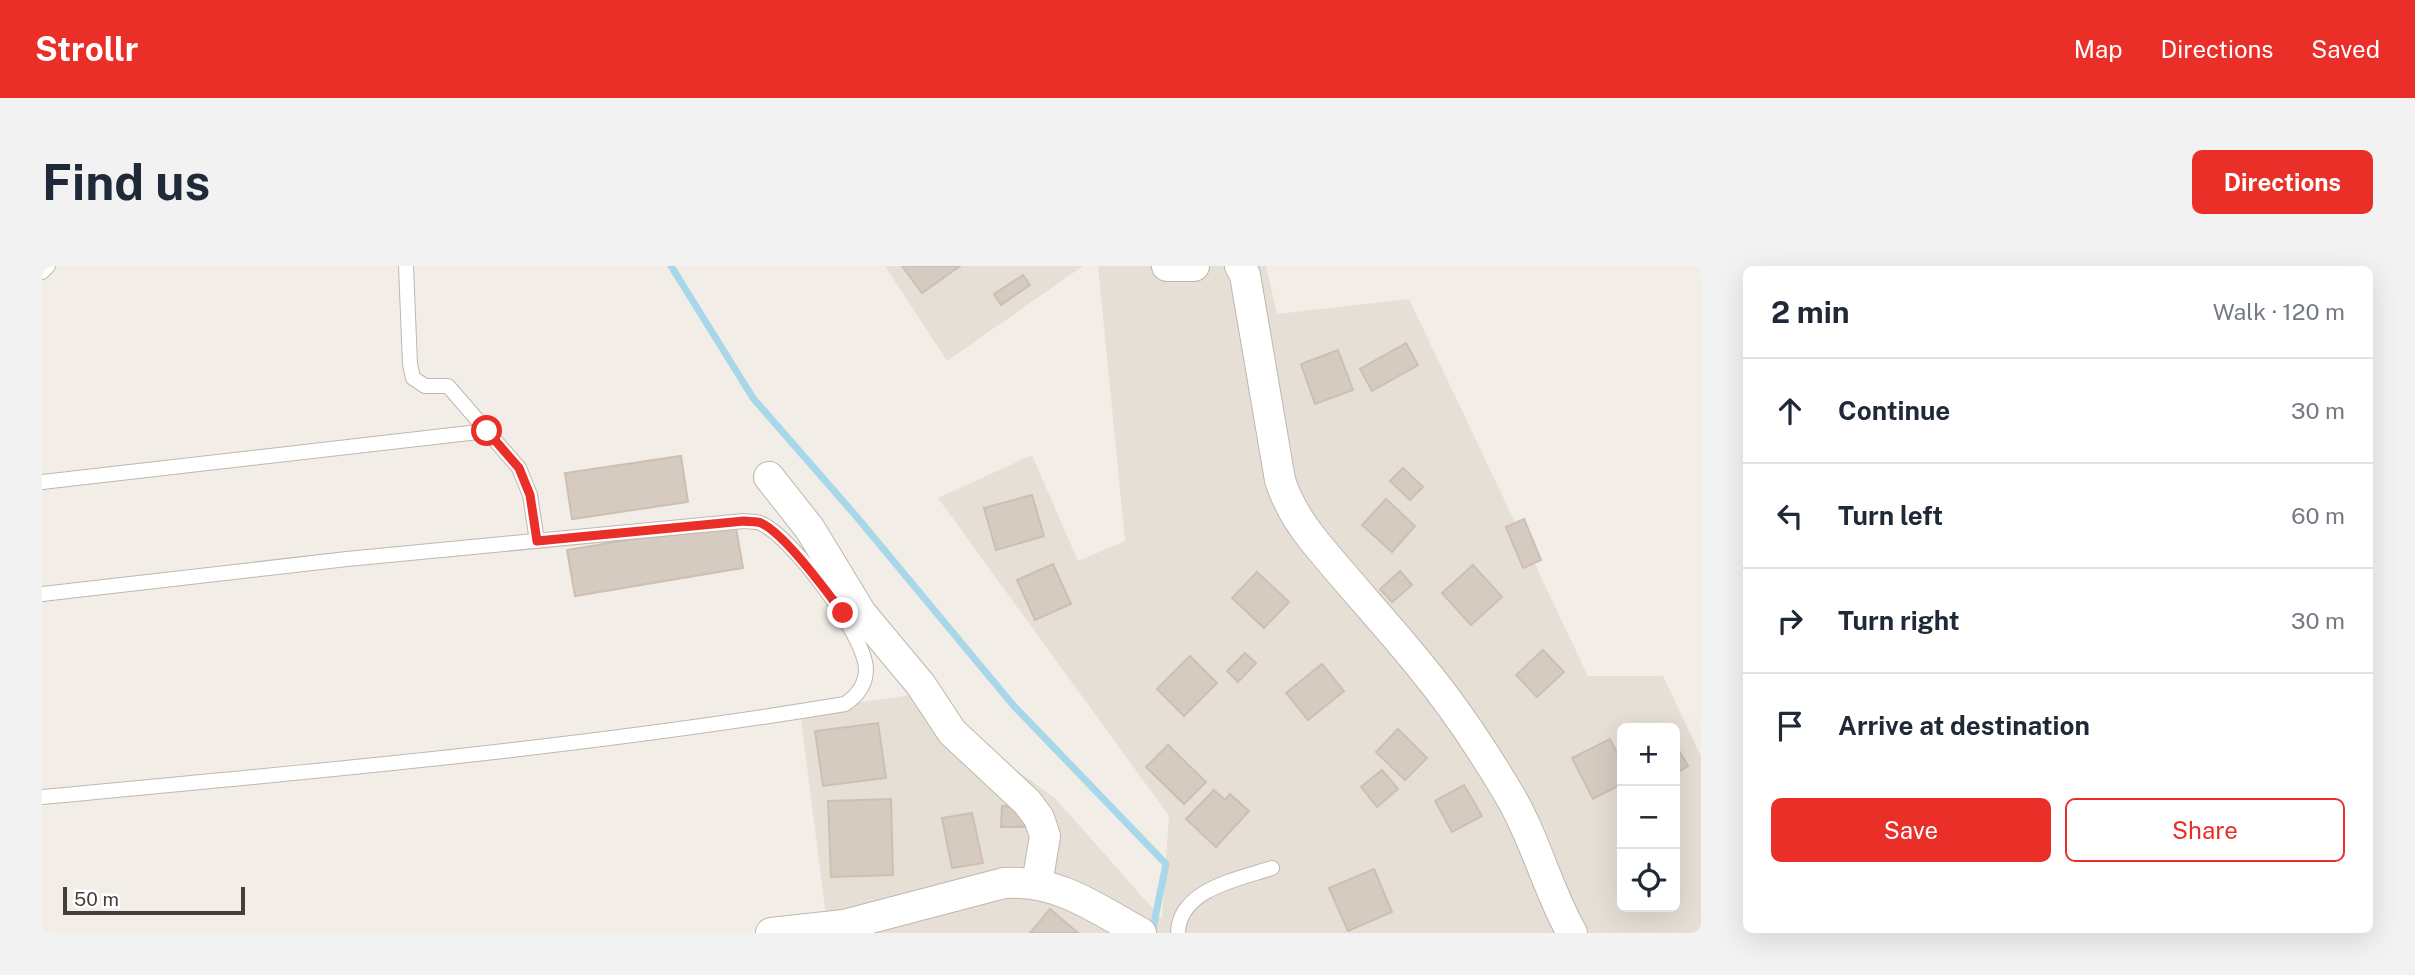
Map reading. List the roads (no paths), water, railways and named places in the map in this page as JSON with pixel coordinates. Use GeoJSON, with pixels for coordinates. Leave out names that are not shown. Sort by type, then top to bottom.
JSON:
{"type":"FeatureCollection","features":[{"type":"Feature","properties":{"kind":"street"},"geometry":{"type":"LineString","coordinates":[[1167,266],[1194,266]]}},
{"type":"Feature","properties":{"kind":"street"},"geometry":{"type":"LineString","coordinates":[[1240,266],[1245,275],[1280,480],[1286,499],[1296,518],[1423,669],[1478,743],[1531,837],[1558,906],[1572,933]]}},
{"type":"Feature","properties":{"kind":"street"},"geometry":{"type":"LineString","coordinates":[[769,477],[810,529],[861,613],[921,685],[952,733],[1027,802],[1039,818],[1045,836],[1037,884]]}},
{"type":"Feature","properties":{"kind":"street"},"geometry":{"type":"LineString","coordinates":[[771,933],[844,925],[1004,883],[1037,884],[1056,888],[1084,901],[1129,930]]}},
{"type":"Feature","properties":{"kind":"lane"},"geometry":{"type":"LineString","coordinates":[[42,272],[48,266]]}},
{"type":"Feature","properties":{"kind":"lane"},"geometry":{"type":"LineString","coordinates":[[406,266],[410,365],[413,378],[425,386],[448,386],[519,468],[530,495],[537,541]]}},
{"type":"Feature","properties":{"kind":"lane"},"geometry":{"type":"LineString","coordinates":[[42,482],[487,431]]}},
{"type":"Feature","properties":{"kind":"lane"},"geometry":{"type":"LineString","coordinates":[[42,594],[744,521],[761,523],[779,537],[813,574],[843,613],[866,668],[861,688],[855,698],[845,704],[771,716],[457,756],[42,797]]}},
{"type":"Feature","properties":{"kind":"lane"},"geometry":{"type":"LineString","coordinates":[[1178,933],[1184,912],[1194,900],[1213,888],[1272,868]]}},
{"type":"Feature","properties":{"kind":"waterway"},"geometry":{"type":"LineString","coordinates":[[671,266],[753,398],[856,516],[1013,705],[1166,864],[1152,933]]}}]}
